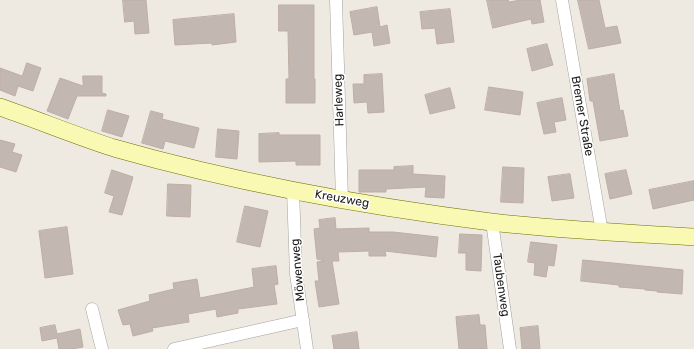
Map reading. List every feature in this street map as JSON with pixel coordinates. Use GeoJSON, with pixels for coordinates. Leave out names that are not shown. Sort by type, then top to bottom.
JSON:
{"type":"FeatureCollection","features":[{"type":"Feature","properties":{"kind":"street","name":"Harleweg"},"geometry":{"type":"LineString","coordinates":[[336,0],[342,200]]}},
{"type":"Feature","properties":{"kind":"street","name":"Bremer Straße"},"geometry":{"type":"LineString","coordinates":[[562,0],[602,232]]}},
{"type":"Feature","properties":{"kind":"street","name":"Kreuzweg"},"geometry":{"type":"LineString","coordinates":[[0,107],[113,147],[230,178],[342,200],[492,222],[602,232],[694,237]]}},
{"type":"Feature","properties":{"kind":"street","name":"Möwenweg"},"geometry":{"type":"LineString","coordinates":[[293,190],[296,274],[307,349]]}},
{"type":"Feature","properties":{"kind":"street","name":"Taubenweg"},"geometry":{"type":"LineString","coordinates":[[492,222],[510,349]]}},
{"type":"Feature","properties":{"kind":"street"},"geometry":{"type":"LineString","coordinates":[[92,309],[102,349]]}},
{"type":"Feature","properties":{"kind":"street"},"geometry":{"type":"LineString","coordinates":[[174,349],[303,320]]}},
{"type":"Feature","properties":{"kind":"building"},"geometry":{"type":"Polygon","coordinates":[[[123,0],[146,0],[149,33],[135,34],[134,21],[125,22],[123,0]]]}},
{"type":"Feature","properties":{"kind":"building"},"geometry":{"type":"Polygon","coordinates":[[[487,0],[508,0],[509,2],[521,0],[540,0],[544,22],[532,24],[531,19],[493,28],[487,0]]]}},
{"type":"Feature","properties":{"kind":"building"},"geometry":{"type":"Polygon","coordinates":[[[578,0],[599,0],[605,28],[617,26],[621,43],[589,49],[578,0]]]}},
{"type":"Feature","properties":{"kind":"building"},"geometry":{"type":"Polygon","coordinates":[[[279,5],[314,5],[315,103],[286,103],[286,79],[289,79],[288,31],[279,31],[279,5]]]}},
{"type":"Feature","properties":{"kind":"building"},"geometry":{"type":"Polygon","coordinates":[[[377,7],[380,27],[387,25],[390,43],[374,46],[372,32],[354,35],[350,12],[377,7]]]}},
{"type":"Feature","properties":{"kind":"building"},"geometry":{"type":"Polygon","coordinates":[[[450,9],[454,42],[437,44],[435,28],[422,29],[420,12],[450,9]]]}},
{"type":"Feature","properties":{"kind":"building"},"geometry":{"type":"Polygon","coordinates":[[[234,14],[236,42],[212,45],[212,43],[175,45],[173,20],[234,14]]]}},
{"type":"Feature","properties":{"kind":"building"},"geometry":{"type":"Polygon","coordinates":[[[547,44],[553,65],[532,71],[527,49],[547,44]]]}},
{"type":"Feature","properties":{"kind":"building"},"geometry":{"type":"Polygon","coordinates":[[[27,63],[41,68],[33,91],[18,86],[15,96],[0,90],[0,68],[22,76],[27,63]]]}},
{"type":"Feature","properties":{"kind":"building"},"geometry":{"type":"Polygon","coordinates":[[[382,74],[384,112],[368,113],[367,102],[354,103],[353,84],[364,84],[364,75],[382,74]]]}},
{"type":"Feature","properties":{"kind":"building"},"geometry":{"type":"Polygon","coordinates":[[[614,74],[620,111],[623,110],[628,136],[600,141],[593,101],[590,101],[587,79],[614,74]]]}},
{"type":"Feature","properties":{"kind":"building"},"geometry":{"type":"Polygon","coordinates":[[[83,76],[102,76],[102,93],[106,94],[106,96],[77,96],[68,119],[47,111],[60,78],[83,86],[83,76]]]}},
{"type":"Feature","properties":{"kind":"building"},"geometry":{"type":"Polygon","coordinates":[[[489,87],[523,92],[520,115],[485,110],[489,87]]]}},
{"type":"Feature","properties":{"kind":"building"},"geometry":{"type":"Polygon","coordinates":[[[450,88],[455,108],[430,114],[425,95],[450,88]]]}},
{"type":"Feature","properties":{"kind":"building"},"geometry":{"type":"Polygon","coordinates":[[[562,98],[566,120],[554,122],[556,132],[544,134],[537,103],[562,98]]]}},
{"type":"Feature","properties":{"kind":"building"},"geometry":{"type":"Polygon","coordinates":[[[108,110],[129,116],[122,137],[102,131],[108,110]]]}},
{"type":"Feature","properties":{"kind":"building"},"geometry":{"type":"Polygon","coordinates":[[[151,111],[163,114],[162,119],[199,128],[194,148],[165,141],[163,149],[142,143],[151,111]]]}},
{"type":"Feature","properties":{"kind":"building"},"geometry":{"type":"Polygon","coordinates":[[[218,129],[239,131],[237,159],[216,157],[218,129]]]}},
{"type":"Feature","properties":{"kind":"building"},"geometry":{"type":"Polygon","coordinates":[[[279,133],[279,135],[320,135],[320,165],[296,165],[296,161],[259,162],[259,134],[279,133]]]}},
{"type":"Feature","properties":{"kind":"building"},"geometry":{"type":"Polygon","coordinates":[[[0,140],[15,144],[12,152],[22,155],[16,172],[0,167],[0,140]]]}},
{"type":"Feature","properties":{"kind":"building"},"geometry":{"type":"Polygon","coordinates":[[[413,166],[413,174],[445,176],[444,198],[425,197],[426,187],[386,189],[386,192],[359,192],[359,170],[394,170],[394,167],[413,166]]]}},
{"type":"Feature","properties":{"kind":"building"},"geometry":{"type":"Polygon","coordinates":[[[503,167],[524,168],[523,203],[501,202],[503,167]]]}},
{"type":"Feature","properties":{"kind":"building"},"geometry":{"type":"Polygon","coordinates":[[[112,170],[133,177],[122,215],[109,212],[114,196],[105,193],[112,170]]]}},
{"type":"Feature","properties":{"kind":"building"},"geometry":{"type":"Polygon","coordinates":[[[626,170],[632,194],[610,199],[605,174],[626,170]]]}},
{"type":"Feature","properties":{"kind":"building"},"geometry":{"type":"Polygon","coordinates":[[[570,174],[574,198],[552,201],[548,177],[570,174]]]}},
{"type":"Feature","properties":{"kind":"building"},"geometry":{"type":"Polygon","coordinates":[[[694,181],[694,200],[653,209],[649,190],[694,181]]]}},
{"type":"Feature","properties":{"kind":"building"},"geometry":{"type":"Polygon","coordinates":[[[168,184],[191,185],[190,217],[167,216],[168,184]]]}},
{"type":"Feature","properties":{"kind":"building"},"geometry":{"type":"Polygon","coordinates":[[[245,206],[268,211],[260,247],[237,242],[245,206]]]}},
{"type":"Feature","properties":{"kind":"building"},"geometry":{"type":"Polygon","coordinates":[[[335,218],[336,229],[369,228],[369,232],[393,232],[438,237],[436,257],[385,251],[386,256],[369,256],[369,251],[338,252],[339,261],[332,261],[339,304],[319,307],[315,281],[319,281],[317,262],[325,261],[317,259],[314,229],[320,228],[319,220],[335,218]]]}},
{"type":"Feature","properties":{"kind":"building"},"geometry":{"type":"Polygon","coordinates":[[[67,227],[73,274],[45,278],[39,231],[67,227]]]}},
{"type":"Feature","properties":{"kind":"building"},"geometry":{"type":"Polygon","coordinates":[[[460,234],[482,235],[481,271],[466,270],[466,253],[459,253],[460,234]]]}},
{"type":"Feature","properties":{"kind":"building"},"geometry":{"type":"Polygon","coordinates":[[[531,242],[557,245],[554,266],[548,265],[546,277],[534,275],[535,263],[528,262],[531,242]]]}},
{"type":"Feature","properties":{"kind":"building"},"geometry":{"type":"Polygon","coordinates":[[[583,260],[683,270],[682,294],[657,292],[645,289],[619,287],[619,285],[581,281],[583,260]]]}},
{"type":"Feature","properties":{"kind":"building"},"geometry":{"type":"Polygon","coordinates":[[[276,266],[278,284],[274,285],[277,304],[238,309],[238,313],[217,317],[216,309],[188,314],[189,322],[152,328],[153,331],[133,336],[130,324],[123,325],[118,310],[150,301],[149,295],[174,289],[173,283],[197,279],[200,298],[254,287],[252,269],[276,266]]]}},
{"type":"Feature","properties":{"kind":"building"},"geometry":{"type":"Polygon","coordinates":[[[479,315],[480,325],[485,325],[487,349],[459,349],[456,317],[479,315]]]}},
{"type":"Feature","properties":{"kind":"building"},"geometry":{"type":"Polygon","coordinates":[[[55,325],[57,334],[80,329],[83,347],[59,349],[57,338],[42,341],[40,328],[55,325]]]}},
{"type":"Feature","properties":{"kind":"building"},"geometry":{"type":"Polygon","coordinates":[[[538,326],[540,349],[522,349],[520,328],[538,326]]]}},
{"type":"Feature","properties":{"kind":"building"},"geometry":{"type":"Polygon","coordinates":[[[357,332],[359,349],[334,349],[332,336],[357,332]]]}}]}
